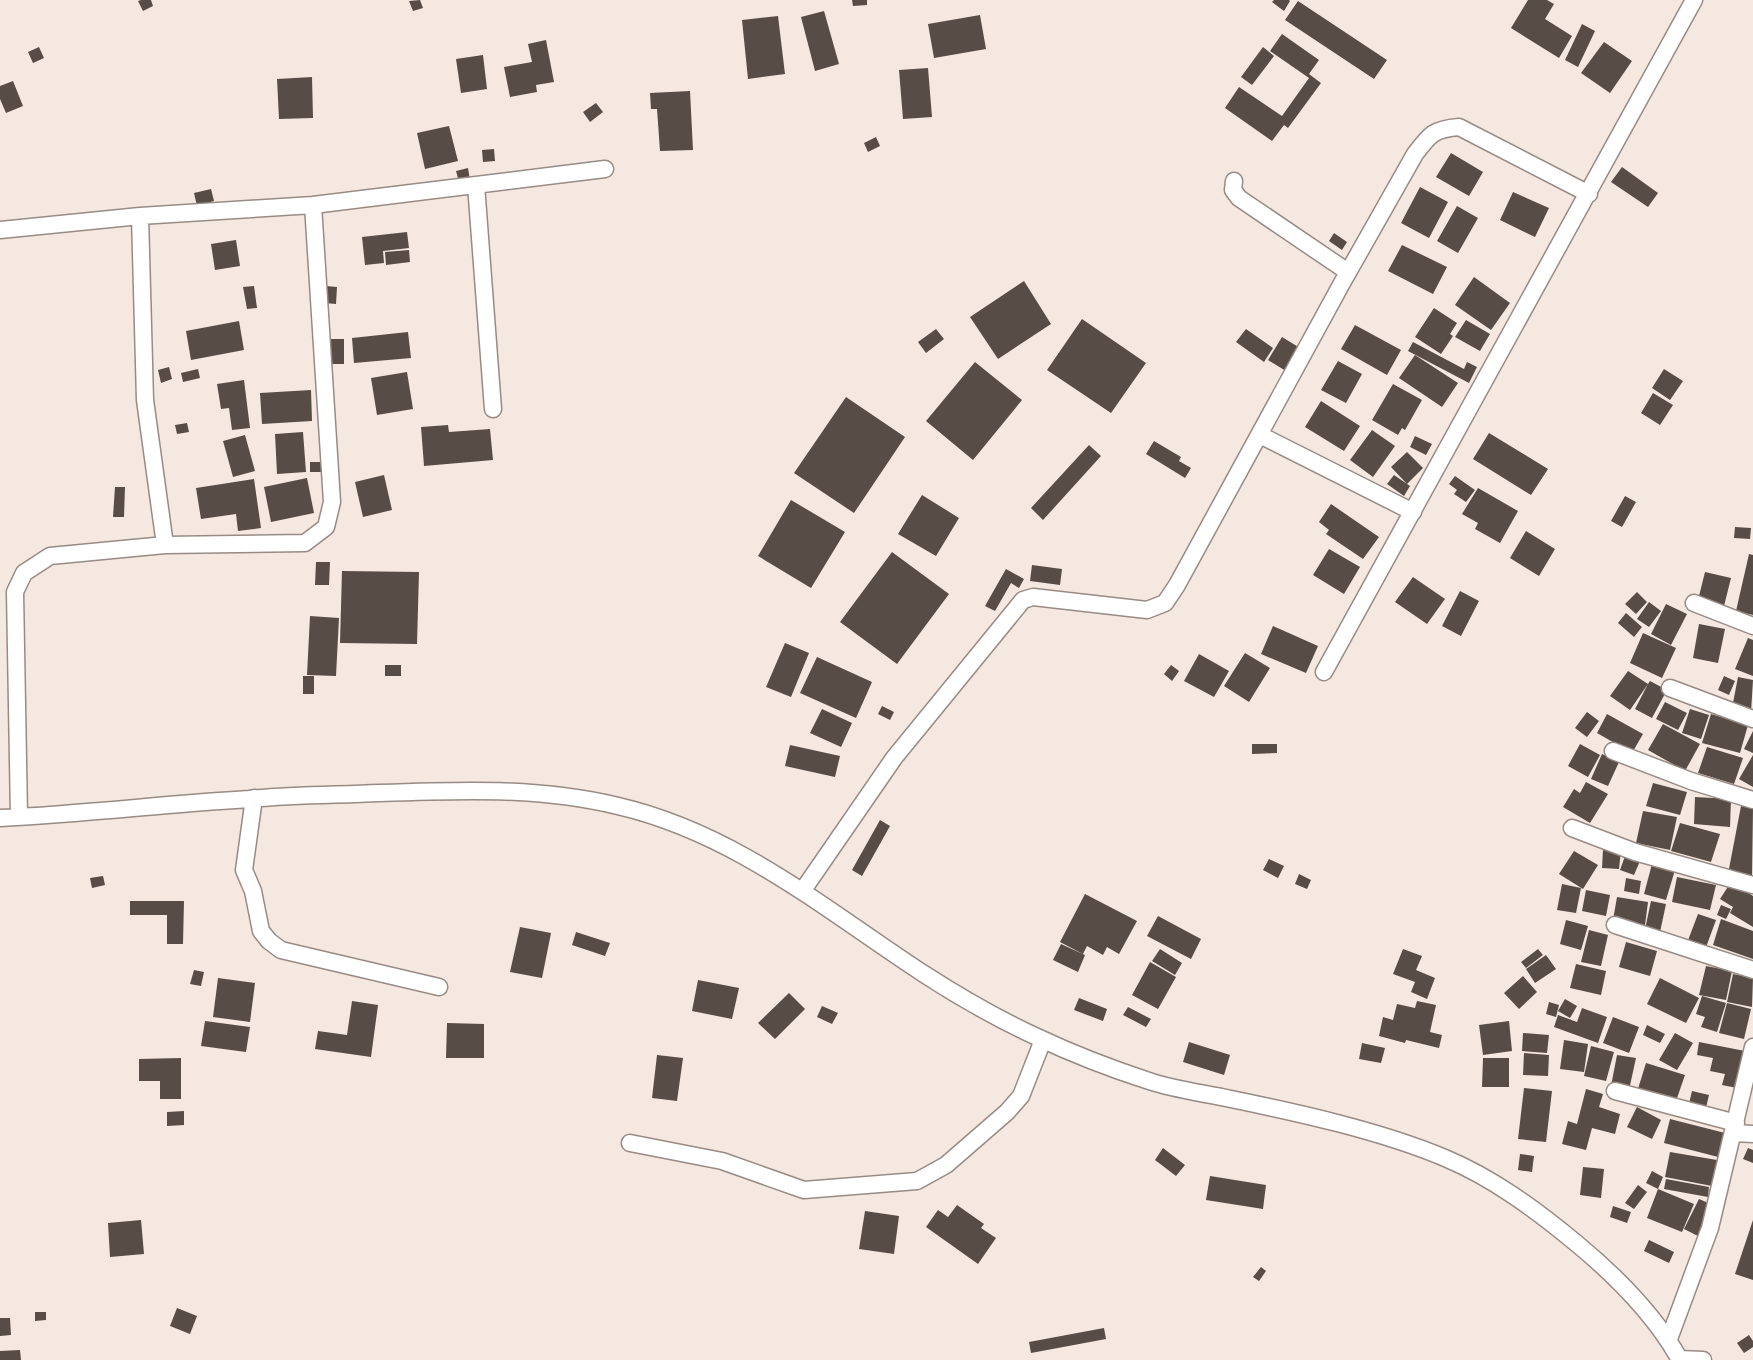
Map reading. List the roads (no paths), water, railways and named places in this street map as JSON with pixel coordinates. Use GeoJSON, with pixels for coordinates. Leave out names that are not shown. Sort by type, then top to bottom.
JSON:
{"type":"FeatureCollection","features":[{"type":"Feature","properties":{"kind":"street"},"geometry":{"type":"LineString","coordinates":[[1324,672],[1589,194],[1694,0]]}},
{"type":"Feature","properties":{"kind":"street"},"geometry":{"type":"LineString","coordinates":[[803,890],[894,758],[1023,600],[1033,597],[1147,610],[1166,602],[1177,586],[1348,272],[1415,154],[1428,136],[1441,128],[1459,127],[1589,194]]}},
{"type":"Feature","properties":{"kind":"street"},"geometry":{"type":"LineString","coordinates":[[0,230],[140,216],[313,205],[605,169]]}},
{"type":"Feature","properties":{"kind":"street"},"geometry":{"type":"LineString","coordinates":[[1234,181],[1233,190],[1239,198],[1348,272]]}},
{"type":"Feature","properties":{"kind":"street"},"geometry":{"type":"LineString","coordinates":[[476,185],[493,409]]}},
{"type":"Feature","properties":{"kind":"street"},"geometry":{"type":"LineString","coordinates":[[19,817],[15,592],[24,573],[50,556],[164,545],[305,543],[326,527],[332,502],[313,205]]}},
{"type":"Feature","properties":{"kind":"street"},"geometry":{"type":"LineString","coordinates":[[140,216],[145,400],[164,545]]}},
{"type":"Feature","properties":{"kind":"street"},"geometry":{"type":"LineString","coordinates":[[1260,435],[1413,512]]}},
{"type":"Feature","properties":{"kind":"street"},"geometry":{"type":"LineString","coordinates":[[1694,603],[1753,626]]}},
{"type":"Feature","properties":{"kind":"street"},"geometry":{"type":"LineString","coordinates":[[1670,688],[1753,719]]}},
{"type":"Feature","properties":{"kind":"street"},"geometry":{"type":"LineString","coordinates":[[1613,751],[1691,781],[1753,800]]}},
{"type":"Feature","properties":{"kind":"street"},"geometry":{"type":"LineString","coordinates":[[0,818],[254,798],[474,789],[535,792],[616,805],[664,819],[728,847],[803,890],[922,973],[975,1006],[1043,1040],[1153,1083],[1302,1115],[1398,1141],[1446,1158],[1501,1187],[1540,1213],[1596,1260],[1647,1312],[1669,1339],[1680,1359],[1702,1360]]}},
{"type":"Feature","properties":{"kind":"street"},"geometry":{"type":"LineString","coordinates":[[254,798],[244,870],[252,891],[261,931],[269,941],[281,950],[439,987]]}},
{"type":"Feature","properties":{"kind":"street"},"geometry":{"type":"LineString","coordinates":[[1572,828],[1635,852],[1753,885]]}},
{"type":"Feature","properties":{"kind":"street"},"geometry":{"type":"LineString","coordinates":[[1615,925],[1753,970]]}},
{"type":"Feature","properties":{"kind":"street"},"geometry":{"type":"LineString","coordinates":[[630,1143],[729,1163],[804,1190],[917,1181],[946,1165],[1007,1112],[1021,1096],[1043,1040]]}},
{"type":"Feature","properties":{"kind":"street"},"geometry":{"type":"LineString","coordinates":[[1669,1339],[1710,1228],[1753,1047]]}},
{"type":"Feature","properties":{"kind":"street"},"geometry":{"type":"LineString","coordinates":[[1615,1091],[1753,1134]]}}]}
